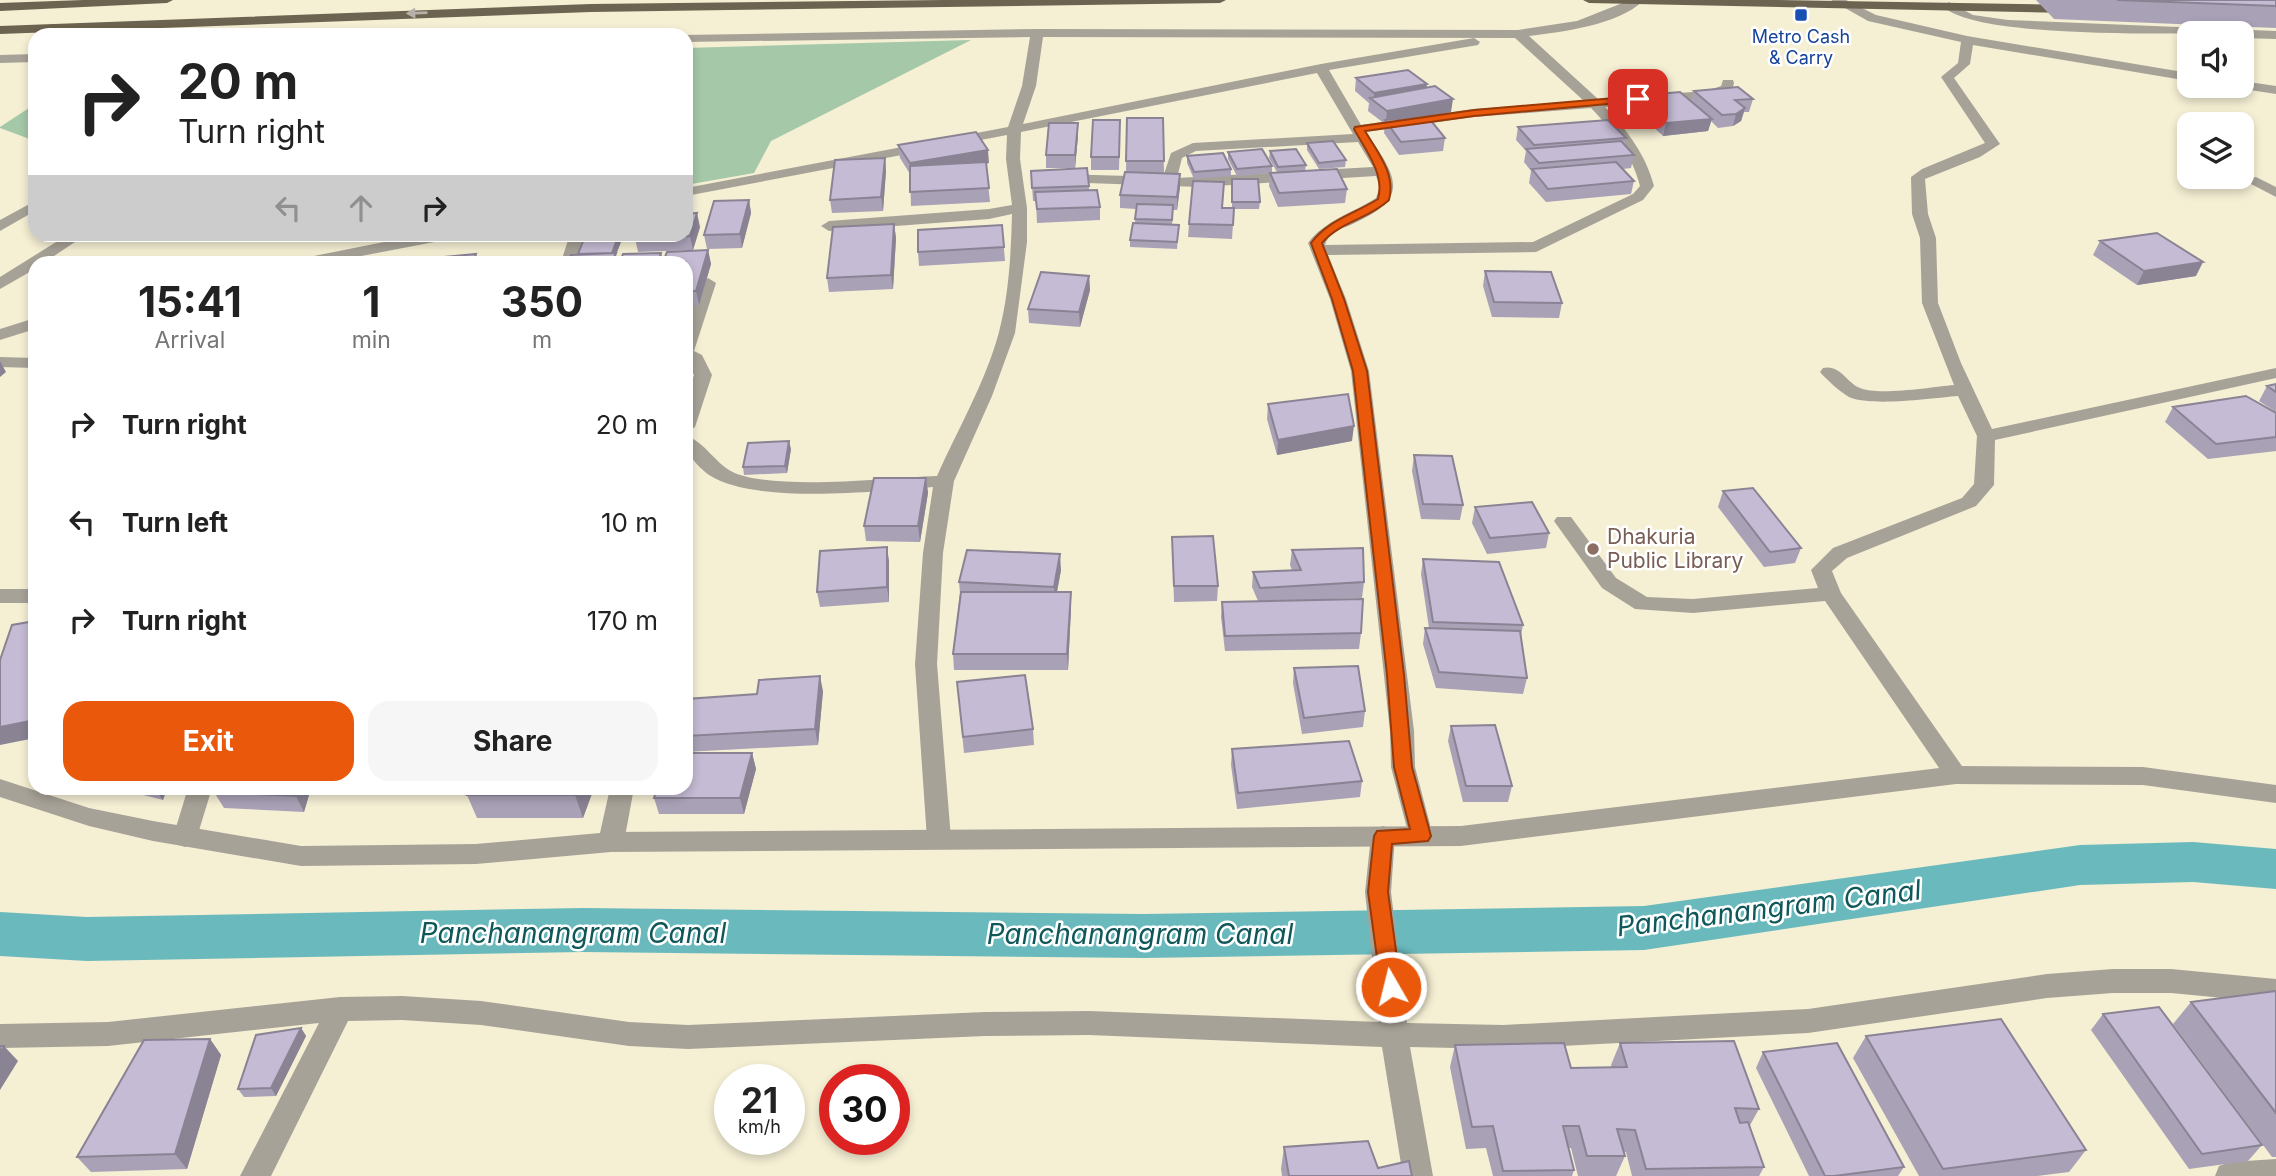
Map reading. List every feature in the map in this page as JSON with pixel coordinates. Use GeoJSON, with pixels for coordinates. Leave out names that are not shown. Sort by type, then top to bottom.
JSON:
{"type":"FeatureCollection","features":[{"type":"Feature","properties":{"kind":"main road"},"geometry":{"type":"LineString","coordinates":[[0,7],[167,0]]}},
{"type":"Feature","properties":{"kind":"main road"},"geometry":{"type":"LineString","coordinates":[[54,28],[591,8],[1220,0]]}},
{"type":"Feature","properties":{"kind":"main road"},"geometry":{"type":"LineString","coordinates":[[1589,0],[2083,9]]}},
{"type":"Feature","properties":{"kind":"main road"},"geometry":{"type":"LineString","coordinates":[[0,30],[28,29]]}},
{"type":"Feature","properties":{"kind":"street"},"geometry":{"type":"LineString","coordinates":[[693,38],[1037,33],[1518,34],[1606,18],[1637,1]]}},
{"type":"Feature","properties":{"kind":"street"},"geometry":{"type":"LineString","coordinates":[[1840,3],[1872,18],[1967,40],[2177,75]]}},
{"type":"Feature","properties":{"kind":"street"},"geometry":{"type":"LineString","coordinates":[[1949,6],[1977,19],[2008,23],[2177,30]]}},
{"type":"Feature","properties":{"kind":"street"},"geometry":{"type":"LineString","coordinates":[[939,839],[926,664],[933,553],[944,481],[983,396],[1007,332],[1015,288],[1020,208],[1028,177],[1014,129],[1029,86],[1037,33]]}},
{"type":"Feature","properties":{"kind":"street"},"geometry":{"type":"LineString","coordinates":[[693,191],[1321,68],[1455,47],[1495,34]]}},
{"type":"Feature","properties":{"kind":"street"},"geometry":{"type":"LineString","coordinates":[[1320,250],[1536,247],[1630,202],[1647,186],[1642,166],[1629,145],[1594,103],[1541,51],[1518,34]]}},
{"type":"Feature","properties":{"kind":"street"},"geometry":{"type":"LineString","coordinates":[[2254,34],[2276,35]]}},
{"type":"Feature","properties":{"kind":"street"},"geometry":{"type":"LineString","coordinates":[[1956,775],[1831,594],[1821,570],[1840,553],[1969,502],[1984,485],[1986,436],[1964,390],[1930,303],[1928,238],[1920,214],[1918,177],[1933,167],[1982,152],[1993,144],[1947,77],[1964,64],[1967,40]]}},
{"type":"Feature","properties":{"kind":"street"},"geometry":{"type":"LineString","coordinates":[[0,59],[28,58]]}},
{"type":"Feature","properties":{"kind":"street"},"geometry":{"type":"LineString","coordinates":[[1321,68],[1382,171],[1387,186],[1383,200],[1360,215],[1328,229],[1317,243],[1360,371],[1396,675],[1403,767],[1421,836]]}},
{"type":"Feature","properties":{"kind":"street"},"geometry":{"type":"LineString","coordinates":[[1169,182],[1176,156],[1193,147],[1361,134],[1474,113],[1708,95],[1727,88],[1728,83]]}},
{"type":"Feature","properties":{"kind":"street"},"geometry":{"type":"LineString","coordinates":[[2254,87],[2276,90]]}},
{"type":"Feature","properties":{"kind":"street"},"geometry":{"type":"LineString","coordinates":[[1028,177],[1234,182],[1382,171]]}},
{"type":"Feature","properties":{"kind":"street"},"geometry":{"type":"LineString","coordinates":[[2256,181],[2276,193]]}},
{"type":"Feature","properties":{"kind":"street"},"geometry":{"type":"LineString","coordinates":[[830,226],[989,214],[1020,208]]}},
{"type":"Feature","properties":{"kind":"street"},"geometry":{"type":"LineString","coordinates":[[0,226],[28,209]]}},
{"type":"Feature","properties":{"kind":"street"},"geometry":{"type":"LineString","coordinates":[[45,256],[67,242]]}},
{"type":"Feature","properties":{"kind":"street"},"geometry":{"type":"LineString","coordinates":[[339,256],[410,242]]}},
{"type":"Feature","properties":{"kind":"street"},"geometry":{"type":"LineString","coordinates":[[0,284],[28,266]]}},
{"type":"Feature","properties":{"kind":"street"},"geometry":{"type":"LineString","coordinates":[[693,330],[708,283]]}},
{"type":"Feature","properties":{"kind":"street"},"geometry":{"type":"LineString","coordinates":[[0,335],[28,325]]}},
{"type":"Feature","properties":{"kind":"street"},"geometry":{"type":"LineString","coordinates":[[693,357],[703,374],[693,405]]}},
{"type":"Feature","properties":{"kind":"street"},"geometry":{"type":"LineString","coordinates":[[0,362],[28,363]]}},
{"type":"Feature","properties":{"kind":"street"},"geometry":{"type":"LineString","coordinates":[[1829,372],[1855,393],[1886,396],[1964,390]]}},
{"type":"Feature","properties":{"kind":"street"},"geometry":{"type":"LineString","coordinates":[[1986,436],[2276,373]]}},
{"type":"Feature","properties":{"kind":"street"},"geometry":{"type":"LineString","coordinates":[[693,447],[716,472],[738,481],[783,486],[944,481]]}},
{"type":"Feature","properties":{"kind":"street"},"geometry":{"type":"LineString","coordinates":[[1564,521],[1609,583],[1643,604],[1693,606],[1831,594]]}},
{"type":"Feature","properties":{"kind":"street"},"geometry":{"type":"LineString","coordinates":[[0,596],[28,596]]}},
{"type":"Feature","properties":{"kind":"street"},"geometry":{"type":"LineString","coordinates":[[0,788],[89,817],[185,837],[301,856],[476,854],[611,842],[1461,836],[1956,775],[2143,776],[2276,794]]}},
{"type":"Feature","properties":{"kind":"street"},"geometry":{"type":"LineString","coordinates":[[185,837],[198,795]]}},
{"type":"Feature","properties":{"kind":"street"},"geometry":{"type":"LineString","coordinates":[[611,842],[621,795]]}},
{"type":"Feature","properties":{"kind":"street"},"geometry":{"type":"LineString","coordinates":[[1383,836],[1378,892],[1391,987],[1394,1035],[1418,1176]]}},
{"type":"Feature","properties":{"kind":"street"},"geometry":{"type":"LineString","coordinates":[[0,1036],[108,1034],[340,1009],[402,1008],[481,1013],[629,1034],[688,1037],[985,1024],[1089,1023],[1503,1037],[1808,1021],[2047,986],[2113,981],[2171,981],[2276,991]]}},
{"type":"Feature","properties":{"kind":"street"},"geometry":{"type":"LineString","coordinates":[[254,1176],[287,1118],[340,1009]]}},
{"type":"Feature","properties":{"kind":"street"},"geometry":{"type":"LineString","coordinates":[[2230,1176],[2276,1173]]}},
{"type":"Feature","properties":{"kind":"green space"},"geometry":{"type":"Polygon","coordinates":[[[971,40],[771,141],[754,173],[693,184],[693,48],[971,40]]]}},
{"type":"Feature","properties":{"kind":"green space"},"geometry":{"type":"Polygon","coordinates":[[[28,109],[28,138],[0,127],[28,109]]]}},
{"type":"Feature","properties":{"kind":"building"},"geometry":{"type":"Polygon","coordinates":[[[2117,0],[2276,0],[2276,6],[2117,0]]]}},
{"type":"Feature","properties":{"kind":"building"},"geometry":{"type":"Polygon","coordinates":[[[1408,70],[1427,84],[1374,93],[1356,78],[1408,70]]]}},
{"type":"Feature","properties":{"kind":"building"},"geometry":{"type":"Polygon","coordinates":[[[1435,86],[1453,99],[1387,111],[1370,98],[1435,86]]]}},
{"type":"Feature","properties":{"kind":"building"},"geometry":{"type":"Polygon","coordinates":[[[1738,87],[1753,99],[1735,100],[1745,108],[1736,114],[1722,115],[1694,91],[1738,87]]]}},
{"type":"Feature","properties":{"kind":"building"},"geometry":{"type":"Polygon","coordinates":[[[1680,92],[1712,119],[1666,123],[1636,96],[1680,92]]]}},
{"type":"Feature","properties":{"kind":"building"},"geometry":{"type":"Polygon","coordinates":[[[1428,117],[1445,138],[1401,142],[1385,120],[1428,117]]]}},
{"type":"Feature","properties":{"kind":"building"},"geometry":{"type":"Polygon","coordinates":[[[1127,118],[1163,118],[1164,161],[1126,161],[1127,118]]]}},
{"type":"Feature","properties":{"kind":"building"},"geometry":{"type":"Polygon","coordinates":[[[1093,120],[1120,120],[1119,157],[1091,157],[1093,120]]]}},
{"type":"Feature","properties":{"kind":"building"},"geometry":{"type":"Polygon","coordinates":[[[1608,120],[1626,138],[1534,145],[1518,127],[1608,120]]]}},
{"type":"Feature","properties":{"kind":"building"},"geometry":{"type":"Polygon","coordinates":[[[1049,123],[1078,123],[1075,155],[1046,155],[1049,123]]]}},
{"type":"Feature","properties":{"kind":"building"},"geometry":{"type":"Polygon","coordinates":[[[976,132],[988,150],[910,163],[898,145],[976,132]]]}},
{"type":"Feature","properties":{"kind":"building"},"geometry":{"type":"Polygon","coordinates":[[[1333,141],[1346,160],[1319,163],[1307,143],[1333,141]]]}},
{"type":"Feature","properties":{"kind":"building"},"geometry":{"type":"Polygon","coordinates":[[[1621,141],[1634,155],[1539,163],[1526,149],[1621,141]]]}},
{"type":"Feature","properties":{"kind":"building"},"geometry":{"type":"Polygon","coordinates":[[[1262,149],[1272,166],[1237,169],[1228,152],[1262,149]]]}},
{"type":"Feature","properties":{"kind":"building"},"geometry":{"type":"Polygon","coordinates":[[[1296,149],[1306,165],[1278,167],[1270,151],[1296,149]]]}},
{"type":"Feature","properties":{"kind":"building"},"geometry":{"type":"Polygon","coordinates":[[[1223,153],[1231,169],[1194,172],[1187,156],[1223,153]]]}},
{"type":"Feature","properties":{"kind":"building"},"geometry":{"type":"Polygon","coordinates":[[[885,158],[881,197],[830,200],[835,160],[885,158]]]}},
{"type":"Feature","properties":{"kind":"building"},"geometry":{"type":"Polygon","coordinates":[[[986,162],[989,188],[910,192],[910,166],[986,162]]]}},
{"type":"Feature","properties":{"kind":"building"},"geometry":{"type":"Polygon","coordinates":[[[1616,162],[1634,181],[1548,189],[1532,169],[1616,162]]]}},
{"type":"Feature","properties":{"kind":"building"},"geometry":{"type":"Polygon","coordinates":[[[1087,168],[1089,186],[1032,188],[1031,171],[1087,168]]]}},
{"type":"Feature","properties":{"kind":"building"},"geometry":{"type":"Polygon","coordinates":[[[1337,169],[1347,189],[1279,193],[1270,173],[1337,169]]]}},
{"type":"Feature","properties":{"kind":"building"},"geometry":{"type":"Polygon","coordinates":[[[1125,172],[1180,174],[1177,197],[1120,195],[1125,172]]]}},
{"type":"Feature","properties":{"kind":"building"},"geometry":{"type":"Polygon","coordinates":[[[1232,179],[1258,179],[1260,202],[1232,202],[1232,179]]]}},
{"type":"Feature","properties":{"kind":"building"},"geometry":{"type":"Polygon","coordinates":[[[1193,181],[1224,182],[1222,208],[1234,208],[1233,225],[1189,224],[1193,181]]]}},
{"type":"Feature","properties":{"kind":"building"},"geometry":{"type":"Polygon","coordinates":[[[1097,190],[1100,207],[1037,209],[1035,192],[1097,190]]]}},
{"type":"Feature","properties":{"kind":"building"},"geometry":{"type":"Polygon","coordinates":[[[749,200],[740,234],[704,235],[714,201],[749,200]]]}},
{"type":"Feature","properties":{"kind":"building"},"geometry":{"type":"Polygon","coordinates":[[[1137,204],[1173,205],[1172,220],[1135,219],[1137,204]]]}},
{"type":"Feature","properties":{"kind":"building"},"geometry":{"type":"Polygon","coordinates":[[[1133,223],[1179,225],[1177,242],[1130,240],[1133,223]]]}},
{"type":"Feature","properties":{"kind":"building"},"geometry":{"type":"Polygon","coordinates":[[[894,224],[891,275],[827,278],[833,227],[894,224]]]}},
{"type":"Feature","properties":{"kind":"building"},"geometry":{"type":"Polygon","coordinates":[[[1002,225],[1004,247],[918,252],[918,230],[1002,225]]]}},
{"type":"Feature","properties":{"kind":"building"},"geometry":{"type":"Polygon","coordinates":[[[2157,233],[2203,262],[2144,271],[2100,241],[2157,233]]]}},
{"type":"Feature","properties":{"kind":"building"},"geometry":{"type":"Polygon","coordinates":[[[583,242],[616,242],[612,253],[578,254],[583,242]]]}},
{"type":"Feature","properties":{"kind":"building"},"geometry":{"type":"Polygon","coordinates":[[[708,250],[696,291],[693,291],[693,256],[665,256],[667,252],[708,250]]]}},
{"type":"Feature","properties":{"kind":"building"},"geometry":{"type":"Polygon","coordinates":[[[616,253],[615,256],[571,255],[616,253]]]}},
{"type":"Feature","properties":{"kind":"building"},"geometry":{"type":"Polygon","coordinates":[[[661,253],[660,256],[622,256],[661,253]]]}},
{"type":"Feature","properties":{"kind":"building"},"geometry":{"type":"Polygon","coordinates":[[[1485,271],[1551,272],[1562,303],[1494,302],[1485,271]]]}},
{"type":"Feature","properties":{"kind":"building"},"geometry":{"type":"Polygon","coordinates":[[[1041,272],[1089,276],[1079,312],[1028,309],[1041,272]]]}},
{"type":"Feature","properties":{"kind":"building"},"geometry":{"type":"Polygon","coordinates":[[[2276,384],[2276,392],[2267,386],[2276,384]]]}},
{"type":"Feature","properties":{"kind":"building"},"geometry":{"type":"Polygon","coordinates":[[[1348,394],[1354,426],[1278,440],[1268,404],[1348,394]]]}},
{"type":"Feature","properties":{"kind":"building"},"geometry":{"type":"Polygon","coordinates":[[[2246,396],[2276,413],[2276,437],[2216,444],[2173,407],[2246,396]]]}},
{"type":"Feature","properties":{"kind":"building"},"geometry":{"type":"Polygon","coordinates":[[[789,441],[785,466],[743,467],[748,443],[789,441]]]}},
{"type":"Feature","properties":{"kind":"building"},"geometry":{"type":"Polygon","coordinates":[[[1414,455],[1452,456],[1463,505],[1423,504],[1414,455]]]}},
{"type":"Feature","properties":{"kind":"building"},"geometry":{"type":"Polygon","coordinates":[[[874,478],[926,478],[918,526],[864,526],[874,478]]]}},
{"type":"Feature","properties":{"kind":"building"},"geometry":{"type":"Polygon","coordinates":[[[1753,488],[1801,548],[1770,552],[1723,491],[1753,488]]]}},
{"type":"Feature","properties":{"kind":"building"},"geometry":{"type":"Polygon","coordinates":[[[1532,502],[1549,533],[1490,538],[1475,507],[1532,502]]]}},
{"type":"Feature","properties":{"kind":"building"},"geometry":{"type":"Polygon","coordinates":[[[1213,536],[1218,586],[1174,586],[1172,537],[1213,536]]]}},
{"type":"Feature","properties":{"kind":"building"},"geometry":{"type":"Polygon","coordinates":[[[887,547],[887,587],[817,592],[820,551],[887,547]]]}},
{"type":"Feature","properties":{"kind":"building"},"geometry":{"type":"Polygon","coordinates":[[[1363,548],[1364,582],[1260,588],[1253,572],[1301,570],[1292,550],[1363,548]]]}},
{"type":"Feature","properties":{"kind":"building"},"geometry":{"type":"Polygon","coordinates":[[[967,550],[1060,554],[1054,587],[959,582],[967,550]]]}},
{"type":"Feature","properties":{"kind":"building"},"geometry":{"type":"Polygon","coordinates":[[[1423,559],[1499,562],[1523,625],[1433,622],[1423,559]]]}},
{"type":"Feature","properties":{"kind":"building"},"geometry":{"type":"Polygon","coordinates":[[[961,592],[1071,592],[1067,654],[953,654],[961,592]]]}},
{"type":"Feature","properties":{"kind":"building"},"geometry":{"type":"Polygon","coordinates":[[[1363,599],[1361,633],[1225,636],[1222,602],[1363,599]]]}},
{"type":"Feature","properties":{"kind":"building"},"geometry":{"type":"Polygon","coordinates":[[[28,622],[28,721],[0,727],[0,660],[12,625],[28,622]]]}},
{"type":"Feature","properties":{"kind":"building"},"geometry":{"type":"Polygon","coordinates":[[[1425,628],[1520,631],[1527,678],[1439,672],[1425,628]]]}},
{"type":"Feature","properties":{"kind":"building"},"geometry":{"type":"Polygon","coordinates":[[[1358,666],[1365,711],[1304,718],[1294,668],[1358,666]]]}},
{"type":"Feature","properties":{"kind":"building"},"geometry":{"type":"Polygon","coordinates":[[[1025,675],[1033,729],[963,737],[957,682],[1025,675]]]}},
{"type":"Feature","properties":{"kind":"building"},"geometry":{"type":"Polygon","coordinates":[[[820,676],[815,729],[693,736],[693,699],[757,694],[759,680],[820,676]]]}},
{"type":"Feature","properties":{"kind":"building"},"geometry":{"type":"Polygon","coordinates":[[[1495,725],[1512,786],[1466,786],[1451,726],[1495,725]]]}},
{"type":"Feature","properties":{"kind":"building"},"geometry":{"type":"Polygon","coordinates":[[[1349,741],[1362,781],[1238,793],[1232,749],[1349,741]]]}},
{"type":"Feature","properties":{"kind":"building"},"geometry":{"type":"Polygon","coordinates":[[[693,753],[752,753],[740,798],[654,798],[655,795],[693,795],[693,753]]]}},
{"type":"Feature","properties":{"kind":"building"},"geometry":{"type":"Polygon","coordinates":[[[2276,991],[2276,1113],[2191,1002],[2276,991]]]}},
{"type":"Feature","properties":{"kind":"building"},"geometry":{"type":"Polygon","coordinates":[[[2159,1007],[2262,1145],[2202,1154],[2103,1014],[2159,1007]]]}},
{"type":"Feature","properties":{"kind":"building"},"geometry":{"type":"Polygon","coordinates":[[[2001,1019],[2086,1150],[1943,1169],[1866,1036],[2001,1019]]]}},
{"type":"Feature","properties":{"kind":"building"},"geometry":{"type":"Polygon","coordinates":[[[301,1028],[271,1088],[238,1089],[256,1035],[301,1028]]]}},
{"type":"Feature","properties":{"kind":"building"},"geometry":{"type":"Polygon","coordinates":[[[210,1039],[175,1154],[77,1157],[144,1040],[210,1039]]]}},
{"type":"Feature","properties":{"kind":"building"},"geometry":{"type":"Polygon","coordinates":[[[1734,1041],[1759,1109],[1735,1108],[1740,1123],[1748,1122],[1764,1167],[1646,1169],[1635,1130],[1617,1129],[1625,1156],[1587,1156],[1579,1126],[1563,1126],[1574,1170],[1503,1171],[1493,1126],[1472,1127],[1455,1045],[1564,1043],[1571,1068],[1627,1067],[1620,1043],[1734,1041]]]}},
{"type":"Feature","properties":{"kind":"building"},"geometry":{"type":"Polygon","coordinates":[[[1837,1043],[1904,1167],[1825,1176],[1763,1052],[1837,1043]]]}},
{"type":"Feature","properties":{"kind":"building"},"geometry":{"type":"Polygon","coordinates":[[[1368,1141],[1378,1168],[1409,1161],[1412,1176],[1289,1176],[1284,1147],[1368,1141]]]}},
{"type":"Feature","properties":{"kind":"waterway","name":"Panchanangram Canal"},"geometry":{"type":"LineString","coordinates":[[0,934],[87,939],[583,930],[1144,936],[1644,928],[2080,865],[2193,862],[2276,869]]}},
{"type":"Feature","properties":{"kind":"place","name":"Metro Cash & Carry"},"geometry":{"type":"Point","coordinates":[1801,15]}},
{"type":"Feature","properties":{"kind":"place","name":"Dhakuria Public Library"},"geometry":{"type":"Point","coordinates":[1593,549]}},
{"type":"Feature","properties":{"kind":"route"},"geometry":{"type":"LineString","coordinates":[[1391,987],[1378,892],[1383,836],[1421,836],[1403,767],[1396,675],[1360,371],[1317,243],[1328,229],[1360,215],[1383,200],[1387,186],[1382,171],[1359,129],[1474,113],[1638,99]]}}]}
